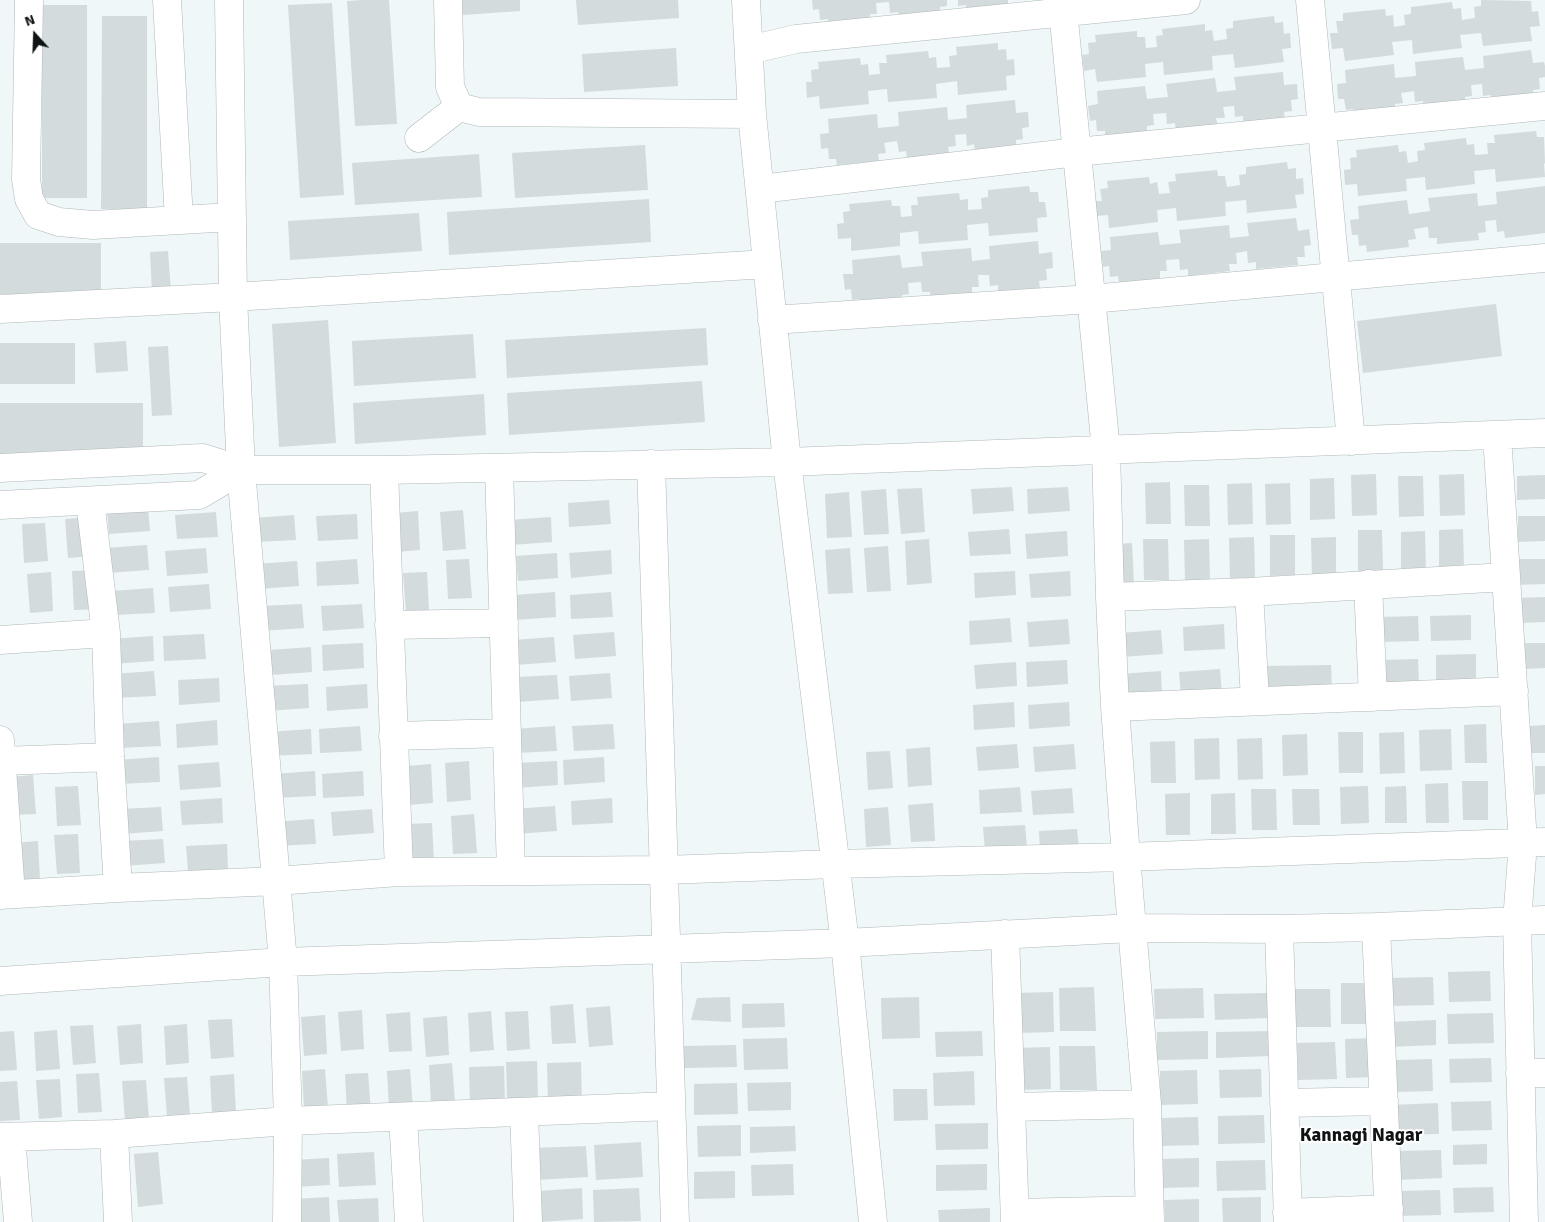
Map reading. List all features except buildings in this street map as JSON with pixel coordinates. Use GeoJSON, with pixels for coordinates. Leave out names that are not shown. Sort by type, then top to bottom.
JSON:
{"type":"FeatureCollection","features":[{"type":"Feature","properties":{"kind":"street"},"geometry":{"type":"LineString","coordinates":[[29,0],[26,179],[30,199],[38,215],[59,222],[93,225],[232,217]]}},
{"type":"Feature","properties":{"kind":"street"},"geometry":{"type":"LineString","coordinates":[[167,0],[179,220]]}},
{"type":"Feature","properties":{"kind":"street"},"geometry":{"type":"LineString","coordinates":[[229,0],[233,297],[241,470],[283,962],[288,1121],[287,1222]]}},
{"type":"Feature","properties":{"kind":"street"},"geometry":{"type":"LineString","coordinates":[[448,0],[450,87],[459,107]]}},
{"type":"Feature","properties":{"kind":"street"},"geometry":{"type":"LineString","coordinates":[[746,0],[752,114],[772,320],[844,944],[873,1222]]}},
{"type":"Feature","properties":{"kind":"street"},"geometry":{"type":"LineString","coordinates":[[749,50],[796,39],[1063,6],[1186,0]]}},
{"type":"Feature","properties":{"kind":"street"},"geometry":{"type":"LineString","coordinates":[[1310,0],[1352,441]]}},
{"type":"Feature","properties":{"kind":"street"},"geometry":{"type":"LineString","coordinates":[[1005,934],[1015,1217],[1150,1216],[1147,1104],[1115,707],[1106,450],[1063,6]]}},
{"type":"Feature","properties":{"kind":"street"},"geometry":{"type":"LineString","coordinates":[[760,189],[1077,152],[1545,106]]}},
{"type":"Feature","properties":{"kind":"street"},"geometry":{"type":"LineString","coordinates":[[459,107],[479,112],[752,114]]}},
{"type":"Feature","properties":{"kind":"street"},"geometry":{"type":"LineString","coordinates":[[419,138],[459,107]]}},
{"type":"Feature","properties":{"kind":"street"},"geometry":{"type":"LineString","coordinates":[[772,320],[1091,299],[1545,258]]}},
{"type":"Feature","properties":{"kind":"street"},"geometry":{"type":"LineString","coordinates":[[0,310],[767,264]]}},
{"type":"Feature","properties":{"kind":"street"},"geometry":{"type":"LineString","coordinates":[[0,468],[203,458],[241,470],[384,470],[787,462],[1545,433]]}},
{"type":"Feature","properties":{"kind":"street"},"geometry":{"type":"LineString","coordinates":[[1497,435],[1514,691],[1534,843],[1517,921],[1533,1073],[1534,1195],[1524,1222]]}},
{"type":"Feature","properties":{"kind":"street"},"geometry":{"type":"LineString","coordinates":[[651,464],[675,1222]]}},
{"type":"Feature","properties":{"kind":"street"},"geometry":{"type":"LineString","coordinates":[[499,468],[511,871]]}},
{"type":"Feature","properties":{"kind":"street"},"geometry":{"type":"LineString","coordinates":[[0,505],[199,495],[241,470]]}},
{"type":"Feature","properties":{"kind":"street"},"geometry":{"type":"LineString","coordinates":[[384,470],[398,872]]}},
{"type":"Feature","properties":{"kind":"street"},"geometry":{"type":"LineString","coordinates":[[90,501],[106,633],[110,757],[118,888]]}},
{"type":"Feature","properties":{"kind":"street"},"geometry":{"type":"LineString","coordinates":[[1110,597],[1249,592],[1506,577]]}},
{"type":"Feature","properties":{"kind":"street"},"geometry":{"type":"LineString","coordinates":[[1368,584],[1373,697]]}},
{"type":"Feature","properties":{"kind":"street"},"geometry":{"type":"LineString","coordinates":[[1249,592],[1255,700]]}},
{"type":"Feature","properties":{"kind":"street"},"geometry":{"type":"LineString","coordinates":[[389,625],[504,623]]}},
{"type":"Feature","properties":{"kind":"street"},"geometry":{"type":"LineString","coordinates":[[0,640],[106,633]]}},
{"type":"Feature","properties":{"kind":"street"},"geometry":{"type":"LineString","coordinates":[[1115,707],[1514,691]]}},
{"type":"Feature","properties":{"kind":"street"},"geometry":{"type":"LineString","coordinates":[[393,736],[507,733]]}},
{"type":"Feature","properties":{"kind":"street"},"geometry":{"type":"LineString","coordinates":[[110,757],[1,750],[5,895],[276,881],[398,872],[664,870],[1534,843]]}},
{"type":"Feature","properties":{"kind":"street"},"geometry":{"type":"LineString","coordinates":[[0,981],[283,962],[844,944],[1132,928],[1280,929],[1545,920]]}},
{"type":"Feature","properties":{"kind":"street"},"geometry":{"type":"LineString","coordinates":[[1280,929],[1288,1217],[1389,1215],[1376,927]]}},
{"type":"Feature","properties":{"kind":"street"},"geometry":{"type":"LineString","coordinates":[[1284,1103],[1384,1100]]}},
{"type":"Feature","properties":{"kind":"street"},"geometry":{"type":"LineString","coordinates":[[1011,1107],[1147,1104]]}},
{"type":"Feature","properties":{"kind":"street"},"geometry":{"type":"LineString","coordinates":[[18,1222],[6,1137],[114,1134],[288,1121],[671,1106]]}},
{"type":"Feature","properties":{"kind":"street"},"geometry":{"type":"LineString","coordinates":[[524,1112],[528,1222]]}},
{"type":"Feature","properties":{"kind":"street"},"geometry":{"type":"LineString","coordinates":[[403,1117],[409,1222]]}},
{"type":"Feature","properties":{"kind":"street"},"geometry":{"type":"LineString","coordinates":[[114,1134],[118,1222]]}},
{"type":"Feature","properties":{"kind":"district","name":"Kannagi Nagar"},"geometry":{"type":"Point","coordinates":[1361,1136]}}]}
